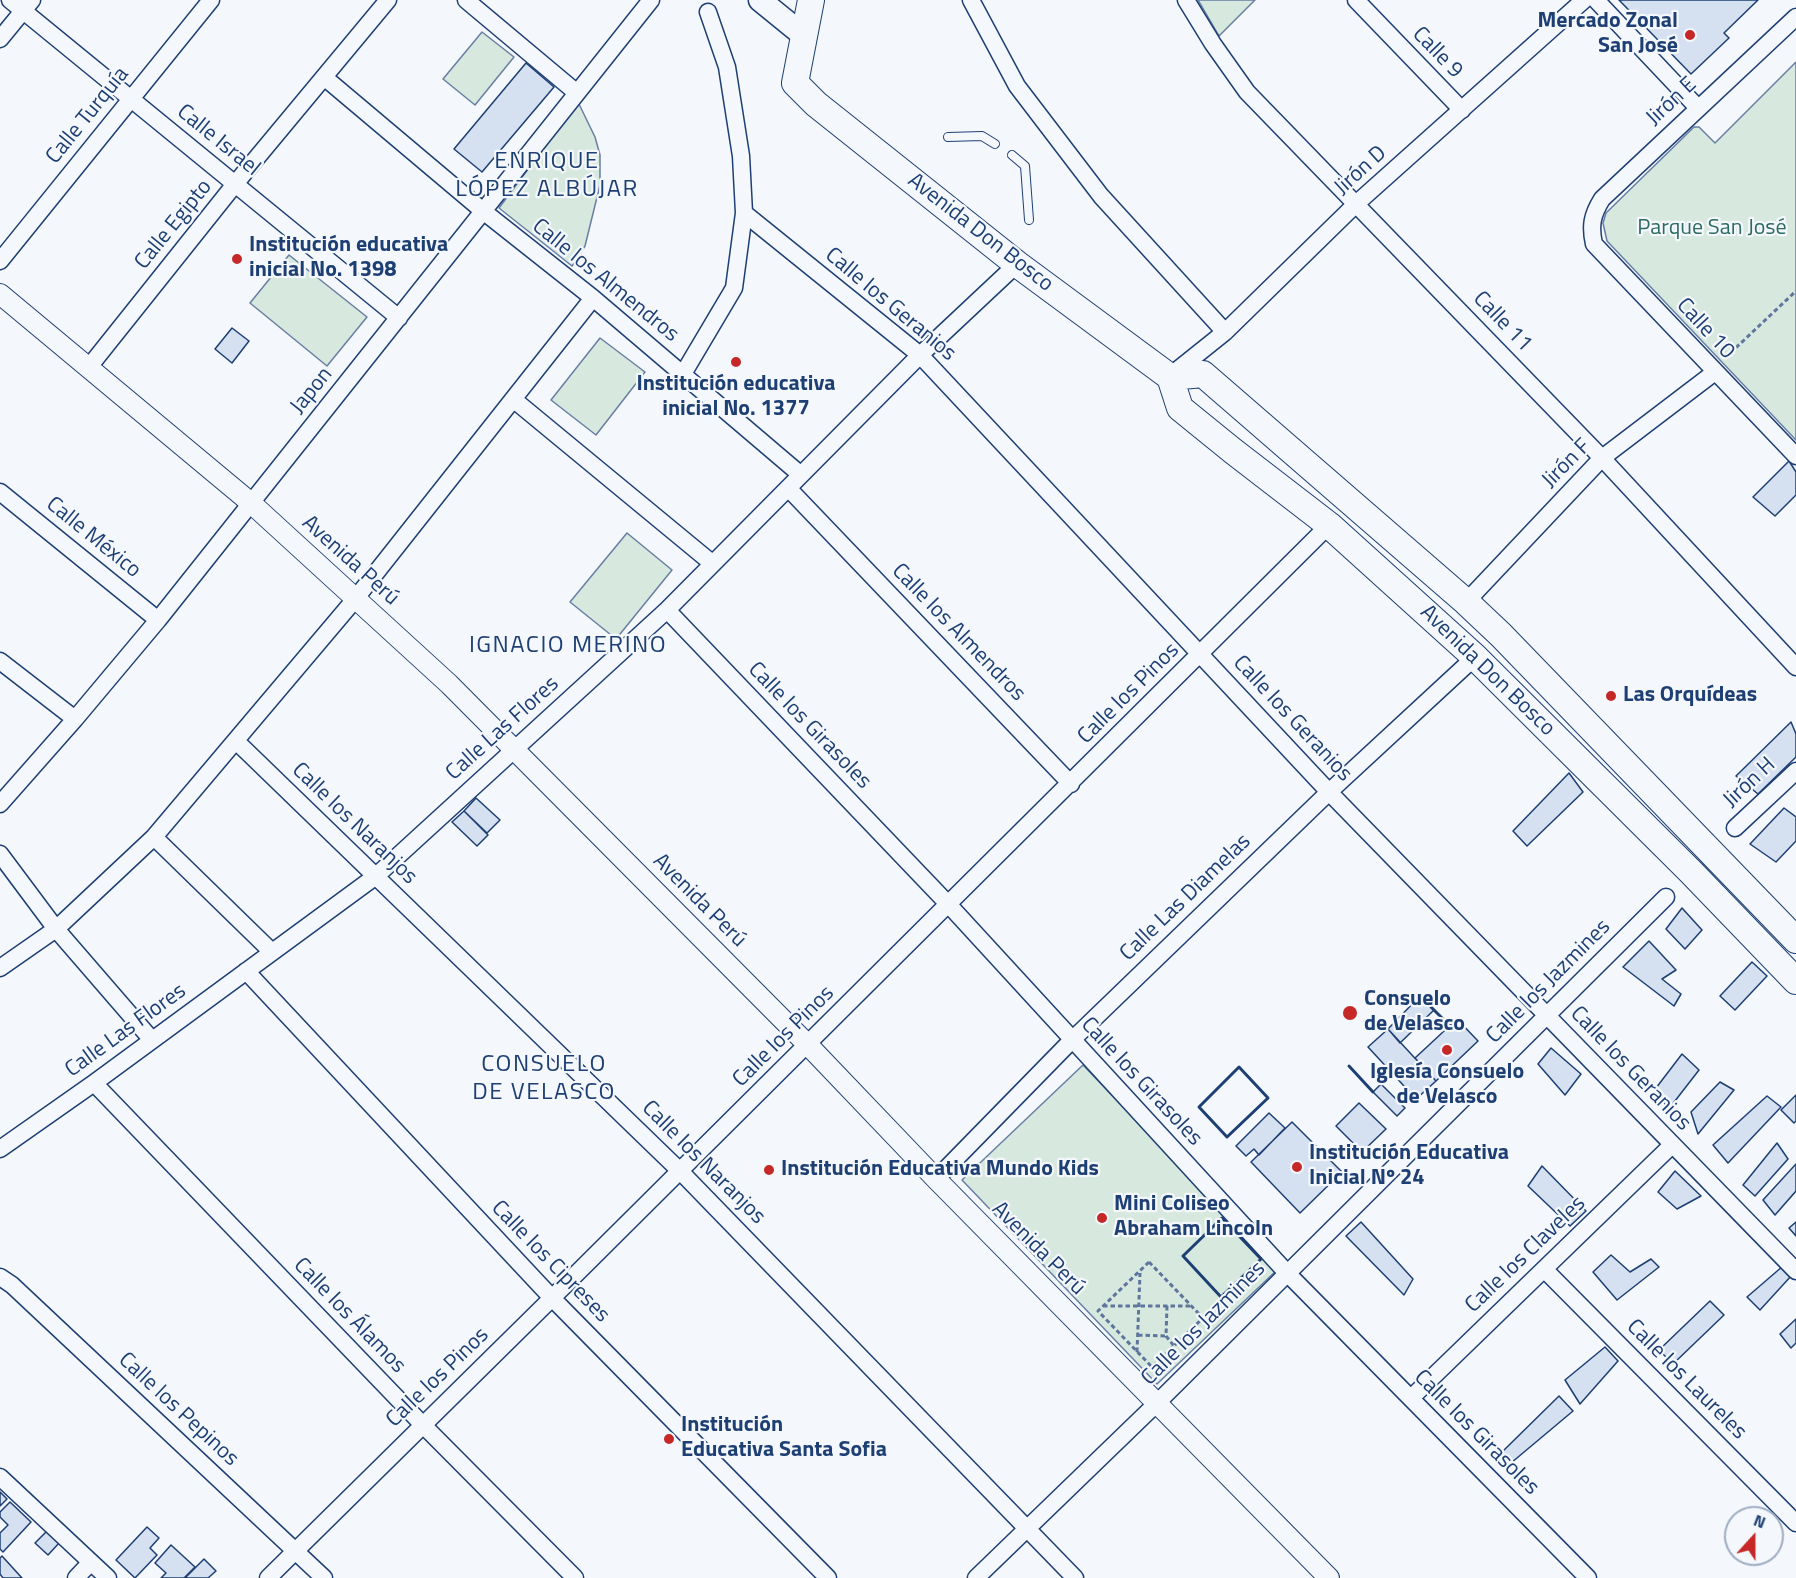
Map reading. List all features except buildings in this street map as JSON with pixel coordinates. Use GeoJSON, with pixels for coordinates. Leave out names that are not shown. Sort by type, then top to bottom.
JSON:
{"type":"FeatureCollection","features":[{"type":"Feature","properties":{"kind":"main road"},"geometry":{"type":"LineString","coordinates":[[760,0],[803,35],[811,0]]}},
{"type":"Feature","properties":{"kind":"main road","name":"Avenida Don Bosco"},"geometry":{"type":"LineString","coordinates":[[803,35],[795,83],[816,104],[1017,264],[1170,377],[1180,408],[1233,452],[1329,525],[1474,657],[1691,872],[1796,981]]}},
{"type":"Feature","properties":{"kind":"main road","name":"Avenida Don Bosco"},"geometry":{"type":"LineString","coordinates":[[1170,377],[1203,374],[1466,602],[1501,635],[1796,940]]}},
{"type":"Feature","properties":{"kind":"main road"},"geometry":{"type":"LineString","coordinates":[[1691,872],[1711,851]]}},
{"type":"Feature","properties":{"kind":"street","name":"Calle Israel"},"geometry":{"type":"LineString","coordinates":[[10,0],[27,5],[131,99],[399,318]]}},
{"type":"Feature","properties":{"kind":"street","name":"Calle Turquía"},"geometry":{"type":"LineString","coordinates":[[0,261],[211,0]]}},
{"type":"Feature","properties":{"kind":"street","name":"Calle Egipto"},"geometry":{"type":"LineString","coordinates":[[89,367],[235,184],[387,0]]}},
{"type":"Feature","properties":{"kind":"street"},"geometry":{"type":"LineString","coordinates":[[466,0],[577,93]]}},
{"type":"Feature","properties":{"kind":"street","name":"Japon"},"geometry":{"type":"LineString","coordinates":[[0,804],[158,620],[651,0]]}},
{"type":"Feature","properties":{"kind":"street"},"geometry":{"type":"LineString","coordinates":[[971,0],[1017,86],[1101,196],[1225,332]]}},
{"type":"Feature","properties":{"kind":"street","name":"Calle 11"},"geometry":{"type":"LineString","coordinates":[[1186,0],[1213,44],[1247,92],[1602,458],[1796,667]]}},
{"type":"Feature","properties":{"kind":"street","name":"Calle 9"},"geometry":{"type":"LineString","coordinates":[[1356,0],[1462,110]]}},
{"type":"Feature","properties":{"kind":"street","name":"Jirón D"},"geometry":{"type":"LineString","coordinates":[[1170,377],[1225,332],[1357,203],[1584,0]]}},
{"type":"Feature","properties":{"kind":"street"},"geometry":{"type":"LineString","coordinates":[[1596,0],[1698,108]]}},
{"type":"Feature","properties":{"kind":"street"},"geometry":{"type":"LineString","coordinates":[[0,39],[27,5]]}},
{"type":"Feature","properties":{"kind":"street"},"geometry":{"type":"LineString","coordinates":[[683,374],[734,288],[744,213],[741,156],[727,67],[708,12]]}},
{"type":"Feature","properties":{"kind":"street","name":"Jirón E"},"geometry":{"type":"LineString","coordinates":[[1591,227],[1596,208],[1602,199],[1796,17]]}},
{"type":"Feature","properties":{"kind":"street","name":"Calle los Almendros"},"geometry":{"type":"LineString","coordinates":[[324,76],[483,211],[593,298],[801,475]]}},
{"type":"Feature","properties":{"kind":"street","name":"Calle los Geranios"},"geometry":{"type":"LineString","coordinates":[[744,213],[920,355],[1329,792],[1796,1271]]}},
{"type":"Feature","properties":{"kind":"street","name":"Calle 10"},"geometry":{"type":"LineString","coordinates":[[1591,227],[1594,244],[1796,456]]}},
{"type":"Feature","properties":{"kind":"street","name":"Calle Las Flores"},"geometry":{"type":"LineString","coordinates":[[0,1149],[94,1083],[376,876],[667,610],[920,355],[1017,264]]}},
{"type":"Feature","properties":{"kind":"street","name":"Avenida Perú"},"geometry":{"type":"LineString","coordinates":[[0,294],[251,503],[449,684],[808,1045],[936,1179],[1329,1578]]}},
{"type":"Feature","properties":{"kind":"street"},"geometry":{"type":"LineString","coordinates":[[0,968],[56,930],[154,837],[356,598],[593,298]]}},
{"type":"Feature","properties":{"kind":"street","name":"Jirón F"},"geometry":{"type":"LineString","coordinates":[[1466,602],[1602,458],[1714,371]]}},
{"type":"Feature","properties":{"kind":"street"},"geometry":{"type":"LineString","coordinates":[[513,399],[713,564]]}},
{"type":"Feature","properties":{"kind":"street","name":"Calle los Almendros"},"geometry":{"type":"LineString","coordinates":[[788,488],[1071,784]]}},
{"type":"Feature","properties":{"kind":"street","name":"Calle México"},"geometry":{"type":"LineString","coordinates":[[0,492],[158,620]]}},
{"type":"Feature","properties":{"kind":"street","name":"Calle los Pinos"},"geometry":{"type":"LineString","coordinates":[[268,1578],[1071,784],[1329,525]]}},
{"type":"Feature","properties":{"kind":"street","name":"Calle los Girasoles"},"geometry":{"type":"LineString","coordinates":[[667,610],[949,905],[1287,1274],[1588,1578]]}},
{"type":"Feature","properties":{"kind":"street","name":"Calle Las Diamelas"},"geometry":{"type":"LineString","coordinates":[[936,1179],[1072,1040],[1329,792],[1474,657]]}},
{"type":"Feature","properties":{"kind":"street"},"geometry":{"type":"LineString","coordinates":[[0,661],[75,719]]}},
{"type":"Feature","properties":{"kind":"street","name":"Calle los Naranjos"},"geometry":{"type":"LineString","coordinates":[[236,741],[680,1171],[1075,1578]]}},
{"type":"Feature","properties":{"kind":"street","name":"Jirón H"},"geometry":{"type":"LineString","coordinates":[[1735,828],[1796,771]]}},
{"type":"Feature","properties":{"kind":"street"},"geometry":{"type":"LineString","coordinates":[[154,837],[272,952]]}},
{"type":"Feature","properties":{"kind":"street"},"geometry":{"type":"LineString","coordinates":[[0,854],[56,930],[152,1040]]}},
{"type":"Feature","properties":{"kind":"street","name":"Calle los Jazmines"},"geometry":{"type":"LineString","coordinates":[[976,1578],[1157,1403],[1666,897]]}},
{"type":"Feature","properties":{"kind":"street","name":"Calle los Cipreses"},"geometry":{"type":"LineString","coordinates":[[246,971],[552,1298],[828,1578]]}},
{"type":"Feature","properties":{"kind":"street","name":"Calle los Álamos"},"geometry":{"type":"LineString","coordinates":[[94,1083],[422,1424],[575,1578]]}},
{"type":"Feature","properties":{"kind":"street","name":"Calle los Claveles"},"geometry":{"type":"LineString","coordinates":[[1411,1398],[1672,1145]]}},
{"type":"Feature","properties":{"kind":"street","name":"Calle los Laureles"},"geometry":{"type":"LineString","coordinates":[[1544,1269],[1796,1523]]}},
{"type":"Feature","properties":{"kind":"street","name":"Calle los Pepinos"},"geometry":{"type":"LineString","coordinates":[[0,1276],[324,1578]]}},
{"type":"Feature","properties":{"kind":"street"},"geometry":{"type":"LineString","coordinates":[[0,1477],[108,1578]]}},
{"type":"Feature","properties":{"kind":"street"},"geometry":{"type":"LineString","coordinates":[[76,1578],[91,1563]]}},
{"type":"Feature","properties":{"kind":"lane"},"geometry":{"type":"LineString","coordinates":[[948,136],[982,136],[995,144]]}},
{"type":"Feature","properties":{"kind":"lane"},"geometry":{"type":"LineString","coordinates":[[1012,156],[1025,166],[1029,220]]}},
{"type":"Feature","properties":{"kind":"path"},"geometry":{"type":"LineString","coordinates":[[1714,371],[1796,291]]}},
{"type":"Feature","properties":{"kind":"path"},"geometry":{"type":"LineString","coordinates":[[1149,1262],[1203,1318],[1152,1367],[1098,1311],[1140,1271],[1149,1262]]}},
{"type":"Feature","properties":{"kind":"path"},"geometry":{"type":"LineString","coordinates":[[1137,1352],[1140,1271]]}},
{"type":"Feature","properties":{"kind":"path"},"geometry":{"type":"LineString","coordinates":[[1103,1306],[1190,1306]]}},
{"type":"Feature","properties":{"kind":"path"},"geometry":{"type":"LineString","coordinates":[[1167,1306],[1166,1336],[1174,1346]]}},
{"type":"Feature","properties":{"kind":"path"},"geometry":{"type":"LineString","coordinates":[[1138,1335],[1166,1336]]}},
{"type":"Feature","properties":{"kind":"green space"},"geometry":{"type":"Polygon","coordinates":[[[1198,0],[1255,0],[1219,36],[1198,0]]]}},
{"type":"Feature","properties":{"kind":"green space"},"geometry":{"type":"Polygon","coordinates":[[[482,32],[514,57],[475,105],[443,79],[482,32]]]}},
{"type":"Feature","properties":{"kind":"green space","name":"Parque San José"},"geometry":{"type":"Polygon","coordinates":[[[1796,62],[1796,440],[1607,241],[1603,223],[1606,213],[1694,127],[1699,127],[1715,143],[1796,62]]]}},
{"type":"Feature","properties":{"kind":"green space"},"geometry":{"type":"Polygon","coordinates":[[[578,102],[595,137],[600,155],[600,185],[585,246],[572,266],[499,208],[578,102]]]}},
{"type":"Feature","properties":{"kind":"green space"},"geometry":{"type":"Polygon","coordinates":[[[289,255],[367,317],[327,366],[250,303],[289,255]]]}},
{"type":"Feature","properties":{"kind":"green space"},"geometry":{"type":"Polygon","coordinates":[[[600,338],[645,372],[596,435],[551,400],[600,338]]]}},
{"type":"Feature","properties":{"kind":"green space"},"geometry":{"type":"Polygon","coordinates":[[[627,533],[672,570],[616,639],[570,602],[627,533]]]}},
{"type":"Feature","properties":{"kind":"green space"},"geometry":{"type":"Polygon","coordinates":[[[1083,1065],[1278,1269],[1157,1384],[962,1180],[1083,1065]]]}},
{"type":"Feature","properties":{"kind":"wall"},"geometry":{"type":"LineString","coordinates":[[1431,1007],[1450,1026]]}},
{"type":"Feature","properties":{"kind":"wall"},"geometry":{"type":"LineString","coordinates":[[1349,1066],[1373,1092]]}},
{"type":"Feature","properties":{"kind":"wall"},"geometry":{"type":"LineString","coordinates":[[1239,1067],[1268,1098],[1227,1137],[1199,1107],[1239,1067]]}},
{"type":"Feature","properties":{"kind":"wall"},"geometry":{"type":"LineString","coordinates":[[1222,1218],[1261,1259],[1221,1297],[1183,1256],[1222,1218]]}},
{"type":"Feature","properties":{"kind":"place","name":"Mercado Zonal San José"},"geometry":{"type":"Point","coordinates":[1690,35]}},
{"type":"Feature","properties":{"kind":"place","name":"Institución educativa inicial No. 1398"},"geometry":{"type":"Point","coordinates":[237,259]}},
{"type":"Feature","properties":{"kind":"place","name":"Institución educativa inicial No. 1377"},"geometry":{"type":"Point","coordinates":[736,362]}},
{"type":"Feature","properties":{"kind":"place","name":"Las Orquídeas"},"geometry":{"type":"Point","coordinates":[1611,696]}},
{"type":"Feature","properties":{"kind":"place","name":"Consuelo de Velasco"},"geometry":{"type":"Point","coordinates":[1350,1013]}},
{"type":"Feature","properties":{"kind":"place","name":"Iglesía Consuelo de Velasco"},"geometry":{"type":"Point","coordinates":[1447,1050]}},
{"type":"Feature","properties":{"kind":"place","name":"Institución Educativa Inicial Nº 24"},"geometry":{"type":"Point","coordinates":[1297,1167]}},
{"type":"Feature","properties":{"kind":"place","name":"Institución Educativa Mundo Kids"},"geometry":{"type":"Point","coordinates":[769,1170]}},
{"type":"Feature","properties":{"kind":"place","name":"Mini Coliseo Abraham Lincoln"},"geometry":{"type":"Point","coordinates":[1102,1218]}},
{"type":"Feature","properties":{"kind":"place","name":"Institución Educativa Santa Sofia"},"geometry":{"type":"Point","coordinates":[669,1439]}},
{"type":"Feature","properties":{"kind":"district","name":"ENRIQUE LÓPEZ ALBÚJAR"},"geometry":{"type":"Point","coordinates":[547,176]}},
{"type":"Feature","properties":{"kind":"district","name":"IGNACIO MERINO"},"geometry":{"type":"Point","coordinates":[568,646]}},
{"type":"Feature","properties":{"kind":"district","name":"CONSUELO DE VELASCO"},"geometry":{"type":"Point","coordinates":[544,1079]}}]}
